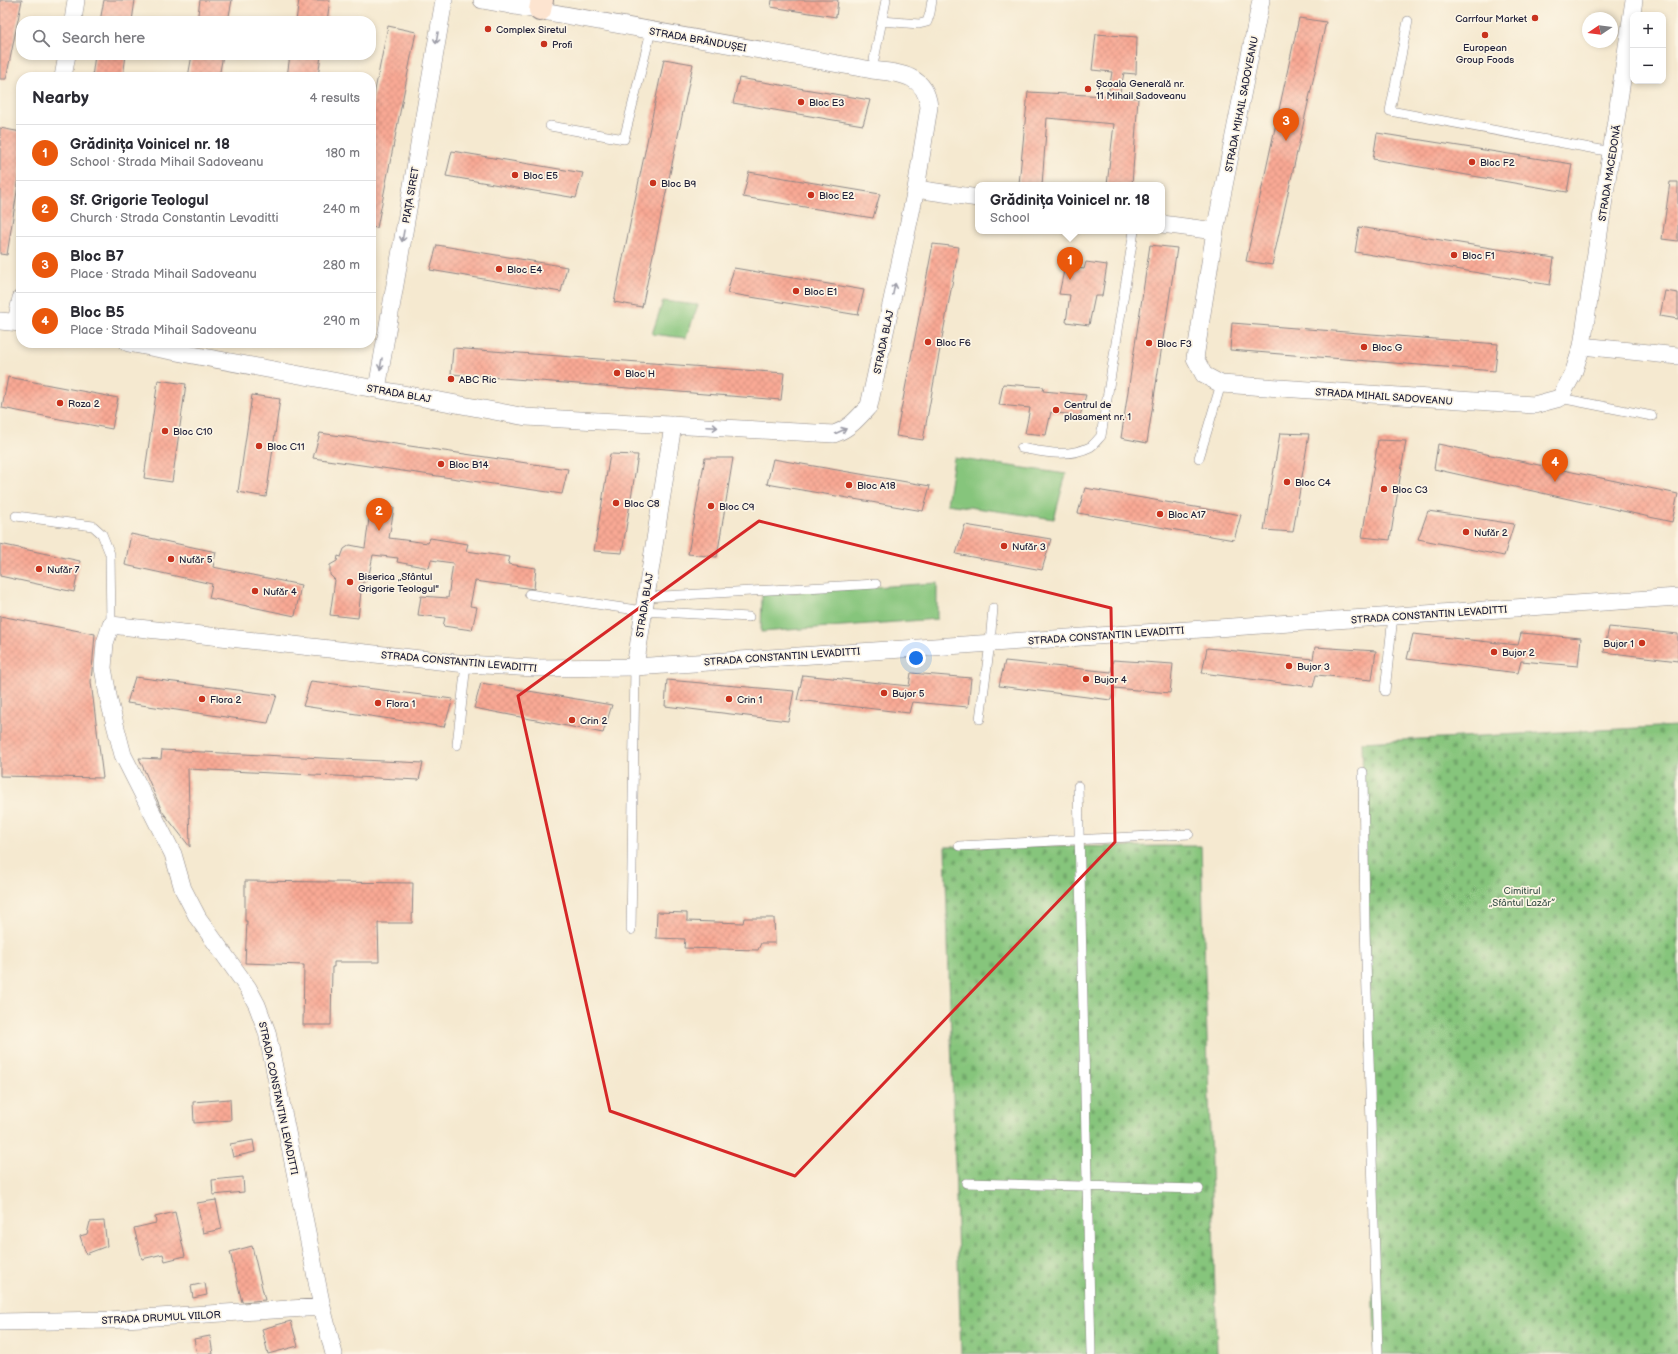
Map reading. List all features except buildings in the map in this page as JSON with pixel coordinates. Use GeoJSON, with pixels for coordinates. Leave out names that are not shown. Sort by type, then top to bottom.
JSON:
{"type":"FeatureCollection","features":[{"type":"Feature","properties":{"kind":"street"},"geometry":{"type":"LineString","coordinates":[[74,16],[76,0]]}},
{"type":"Feature","properties":{"kind":"street","name":"PIAȚA SIRET"},"geometry":{"type":"LineString","coordinates":[[377,389],[444,0]]}},
{"type":"Feature","properties":{"kind":"street","name":"STRADA BRÂNDUȘEI"},"geometry":{"type":"LineString","coordinates":[[482,0],[541,5],[651,31],[900,74],[914,79]]}},
{"type":"Feature","properties":{"kind":"street","name":"STRADA MIHAIL SADOVEANU"},"geometry":{"type":"LineString","coordinates":[[1261,0],[1215,231],[1195,358],[1204,375],[1221,384],[1504,404],[1534,405],[1560,398]]}},
{"type":"Feature","properties":{"kind":"street","name":"STRADA MACEDONĂ"},"geometry":{"type":"LineString","coordinates":[[1582,346],[1634,0]]}},
{"type":"Feature","properties":{"kind":"street"},"geometry":{"type":"LineString","coordinates":[[64,72],[66,60]]}},
{"type":"Feature","properties":{"kind":"street","name":"STRADA BLAJ"},"geometry":{"type":"LineString","coordinates":[[155,348],[526,416],[834,434],[844,430],[855,422],[869,406],[916,189],[929,107],[928,96],[923,88],[914,79]]}},
{"type":"Feature","properties":{"kind":"street"},"geometry":{"type":"LineString","coordinates":[[916,189],[975,198]]}},
{"type":"Feature","properties":{"kind":"street"},"geometry":{"type":"LineString","coordinates":[[1165,224],[1215,231]]}},
{"type":"Feature","properties":{"kind":"street"},"geometry":{"type":"LineString","coordinates":[[12,322],[16,311]]}},
{"type":"Feature","properties":{"kind":"street"},"geometry":{"type":"LineString","coordinates":[[1560,398],[1573,374],[1582,346],[1678,356]]}},
{"type":"Feature","properties":{"kind":"street","name":"STRADA BLAJ"},"geometry":{"type":"LineString","coordinates":[[635,667],[673,425]]}},
{"type":"Feature","properties":{"kind":"street","name":"STRADA CONSTANTIN LEVADITTI"},"geometry":{"type":"LineString","coordinates":[[334,1354],[322,1307],[267,1032],[257,1005],[248,988],[198,918],[183,889],[172,854],[123,755],[109,701],[103,668],[105,643],[111,625],[466,664],[535,668],[635,667],[1678,597]]}},
{"type":"Feature","properties":{"kind":"street","name":"STRADA DRUMUL VIILOR"},"geometry":{"type":"LineString","coordinates":[[0,1322],[108,1320],[322,1307]]}},
{"type":"Feature","properties":{"kind":"lane"},"geometry":{"type":"LineString","coordinates":[[872,70],[886,0]]}},
{"type":"Feature","properties":{"kind":"lane"},"geometry":{"type":"LineString","coordinates":[[882,21],[919,24],[927,22],[932,0]]}},
{"type":"Feature","properties":{"kind":"lane"},"geometry":{"type":"LineString","coordinates":[[1408,21],[1390,111],[1612,152]]}},
{"type":"Feature","properties":{"kind":"lane"},"geometry":{"type":"LineString","coordinates":[[550,126],[624,139],[651,31]]}},
{"type":"Feature","properties":{"kind":"lane"},"geometry":{"type":"LineString","coordinates":[[1021,448],[1057,454],[1078,451],[1091,446],[1101,436],[1134,234]]}},
{"type":"Feature","properties":{"kind":"lane"},"geometry":{"type":"LineString","coordinates":[[1199,458],[1221,384]]}},
{"type":"Feature","properties":{"kind":"lane"},"geometry":{"type":"LineString","coordinates":[[1560,398],[1652,416]]}},
{"type":"Feature","properties":{"kind":"lane"},"geometry":{"type":"LineString","coordinates":[[16,516],[93,526],[102,534],[110,554],[111,625]]}},
{"type":"Feature","properties":{"kind":"lane"},"geometry":{"type":"LineString","coordinates":[[644,604],[876,584]]}},
{"type":"Feature","properties":{"kind":"lane"},"geometry":{"type":"LineString","coordinates":[[529,594],[644,604],[749,617]]}},
{"type":"Feature","properties":{"kind":"lane"},"geometry":{"type":"LineString","coordinates":[[980,719],[993,608]]}},
{"type":"Feature","properties":{"kind":"lane"},"geometry":{"type":"LineString","coordinates":[[1384,691],[1393,616]]}},
{"type":"Feature","properties":{"kind":"lane"},"geometry":{"type":"LineString","coordinates":[[456,746],[466,664]]}},
{"type":"Feature","properties":{"kind":"lane"},"geometry":{"type":"LineString","coordinates":[[631,930],[635,667]]}},
{"type":"Feature","properties":{"kind":"lane"},"geometry":{"type":"LineString","coordinates":[[1363,772],[1365,928],[1378,1354]]}},
{"type":"Feature","properties":{"kind":"lane"},"geometry":{"type":"LineString","coordinates":[[1078,786],[1091,1354]]}},
{"type":"Feature","properties":{"kind":"lane"},"geometry":{"type":"LineString","coordinates":[[959,846],[1189,834]]}},
{"type":"Feature","properties":{"kind":"lane"},"geometry":{"type":"LineString","coordinates":[[966,1183],[1199,1189]]}},
{"type":"Feature","properties":{"kind":"highlighted area"},"geometry":{"type":"Polygon","coordinates":[[[759,521],[1111,608],[1115,842],[795,1176],[610,1111],[518,696],[759,521]]]}},
{"type":"Feature","properties":{"kind":"green space"},"geometry":{"type":"Polygon","coordinates":[[[663,301],[698,305],[686,338],[652,334],[663,301]]]}},
{"type":"Feature","properties":{"kind":"green space"},"geometry":{"type":"Polygon","coordinates":[[[954,458],[1066,474],[1054,519],[947,504],[954,458]]]}},
{"type":"Feature","properties":{"kind":"green space"},"geometry":{"type":"Polygon","coordinates":[[[937,583],[937,619],[761,632],[762,594],[937,583]]]}},
{"type":"Feature","properties":{"kind":"green space","name":"Cimitirul „Sfântul Lazăr”"},"geometry":{"type":"Polygon","coordinates":[[[1678,726],[1678,1354],[1375,1354],[1362,742],[1678,726]]]}},
{"type":"Feature","properties":{"kind":"green space"},"geometry":{"type":"Polygon","coordinates":[[[1201,846],[1217,1354],[961,1354],[945,847],[1201,846]]]}},
{"type":"Feature","properties":{"kind":"place","name":"Carrfour Market"},"geometry":{"type":"Point","coordinates":[1535,18]}},
{"type":"Feature","properties":{"kind":"place","name":"Complex Siretul"},"geometry":{"type":"Point","coordinates":[488,29]}},
{"type":"Feature","properties":{"kind":"place","name":"European Group Foods"},"geometry":{"type":"Point","coordinates":[1485,35]}},
{"type":"Feature","properties":{"kind":"place","name":"Profi"},"geometry":{"type":"Point","coordinates":[544,44]}},
{"type":"Feature","properties":{"kind":"place","name":"Școala Generală nr. 11 Mihail Sadoveanu"},"geometry":{"type":"Point","coordinates":[1088,89]}},
{"type":"Feature","properties":{"kind":"place","name":"Bloc E3"},"geometry":{"type":"Point","coordinates":[801,102]}},
{"type":"Feature","properties":{"kind":"place","name":"Bloc B7"},"geometry":{"type":"Point","coordinates":[1286,141]}},
{"type":"Feature","properties":{"kind":"place","name":"Bloc F2"},"geometry":{"type":"Point","coordinates":[1472,162]}},
{"type":"Feature","properties":{"kind":"place","name":"Bloc E5"},"geometry":{"type":"Point","coordinates":[515,175]}},
{"type":"Feature","properties":{"kind":"place","name":"Bloc B9"},"geometry":{"type":"Point","coordinates":[653,183]}},
{"type":"Feature","properties":{"kind":"place","name":"Bloc E2"},"geometry":{"type":"Point","coordinates":[811,195]}},
{"type":"Feature","properties":{"kind":"place","name":"Bloc F1"},"geometry":{"type":"Point","coordinates":[1454,255]}},
{"type":"Feature","properties":{"kind":"place","name":"Bloc E4"},"geometry":{"type":"Point","coordinates":[499,269]}},
{"type":"Feature","properties":{"kind":"place","name":"Grădinița Voinicel nr. 18"},"geometry":{"type":"Point","coordinates":[1070,280]}},
{"type":"Feature","properties":{"kind":"place","name":"Bloc E1"},"geometry":{"type":"Point","coordinates":[796,291]}},
{"type":"Feature","properties":{"kind":"place","name":"Bloc F6"},"geometry":{"type":"Point","coordinates":[928,342]}},
{"type":"Feature","properties":{"kind":"place","name":"Bloc F3"},"geometry":{"type":"Point","coordinates":[1149,343]}},
{"type":"Feature","properties":{"kind":"place","name":"Bloc G"},"geometry":{"type":"Point","coordinates":[1364,347]}},
{"type":"Feature","properties":{"kind":"place","name":"Bloc H"},"geometry":{"type":"Point","coordinates":[617,373]}},
{"type":"Feature","properties":{"kind":"place","name":"ABC Ric"},"geometry":{"type":"Point","coordinates":[451,379]}},
{"type":"Feature","properties":{"kind":"place","name":"Roza 2"},"geometry":{"type":"Point","coordinates":[60,403]}},
{"type":"Feature","properties":{"kind":"place","name":"Centrul de plasament nr. 1"},"geometry":{"type":"Point","coordinates":[1056,410]}},
{"type":"Feature","properties":{"kind":"place","name":"Bloc C10"},"geometry":{"type":"Point","coordinates":[165,431]}},
{"type":"Feature","properties":{"kind":"place","name":"Bloc C11"},"geometry":{"type":"Point","coordinates":[259,446]}},
{"type":"Feature","properties":{"kind":"place","name":"Bloc B14"},"geometry":{"type":"Point","coordinates":[441,464]}},
{"type":"Feature","properties":{"kind":"place","name":"Bloc C4"},"geometry":{"type":"Point","coordinates":[1287,482]}},
{"type":"Feature","properties":{"kind":"place","name":"Bloc B5"},"geometry":{"type":"Point","coordinates":[1555,482]}},
{"type":"Feature","properties":{"kind":"place","name":"Bloc A18"},"geometry":{"type":"Point","coordinates":[849,485]}},
{"type":"Feature","properties":{"kind":"place","name":"Bloc C3"},"geometry":{"type":"Point","coordinates":[1384,489]}},
{"type":"Feature","properties":{"kind":"place","name":"Bloc C8"},"geometry":{"type":"Point","coordinates":[616,503]}},
{"type":"Feature","properties":{"kind":"place","name":"Bloc C9"},"geometry":{"type":"Point","coordinates":[711,506]}},
{"type":"Feature","properties":{"kind":"place","name":"Bloc A17"},"geometry":{"type":"Point","coordinates":[1160,514]}},
{"type":"Feature","properties":{"kind":"place","name":"Sf. Grigorie Teologul"},"geometry":{"type":"Point","coordinates":[379,531]}},
{"type":"Feature","properties":{"kind":"place","name":"Nufăr 2"},"geometry":{"type":"Point","coordinates":[1466,532]}},
{"type":"Feature","properties":{"kind":"place","name":"Nufăr 3"},"geometry":{"type":"Point","coordinates":[1004,546]}},
{"type":"Feature","properties":{"kind":"place","name":"Nufăr 5"},"geometry":{"type":"Point","coordinates":[171,559]}},
{"type":"Feature","properties":{"kind":"place","name":"Nufăr 7"},"geometry":{"type":"Point","coordinates":[39,569]}},
{"type":"Feature","properties":{"kind":"place","name":"Biserica „Sfântul Grigorie Teologul\""},"geometry":{"type":"Point","coordinates":[350,582]}},
{"type":"Feature","properties":{"kind":"place","name":"Nufăr 4"},"geometry":{"type":"Point","coordinates":[255,591]}},
{"type":"Feature","properties":{"kind":"place","name":"Bujor 1"},"geometry":{"type":"Point","coordinates":[1642,643]}},
{"type":"Feature","properties":{"kind":"place","name":"Bujor 2"},"geometry":{"type":"Point","coordinates":[1494,652]}},
{"type":"Feature","properties":{"kind":"place","name":"Bujor 3"},"geometry":{"type":"Point","coordinates":[1289,666]}},
{"type":"Feature","properties":{"kind":"place","name":"Bujor 4"},"geometry":{"type":"Point","coordinates":[1086,679]}},
{"type":"Feature","properties":{"kind":"place","name":"Bujor 5"},"geometry":{"type":"Point","coordinates":[884,693]}},
{"type":"Feature","properties":{"kind":"place","name":"Flora 2"},"geometry":{"type":"Point","coordinates":[202,699]}},
{"type":"Feature","properties":{"kind":"place","name":"Crin 1"},"geometry":{"type":"Point","coordinates":[729,699]}},
{"type":"Feature","properties":{"kind":"place","name":"Flora 1"},"geometry":{"type":"Point","coordinates":[378,703]}},
{"type":"Feature","properties":{"kind":"place","name":"Crin 2"},"geometry":{"type":"Point","coordinates":[572,720]}}]}
